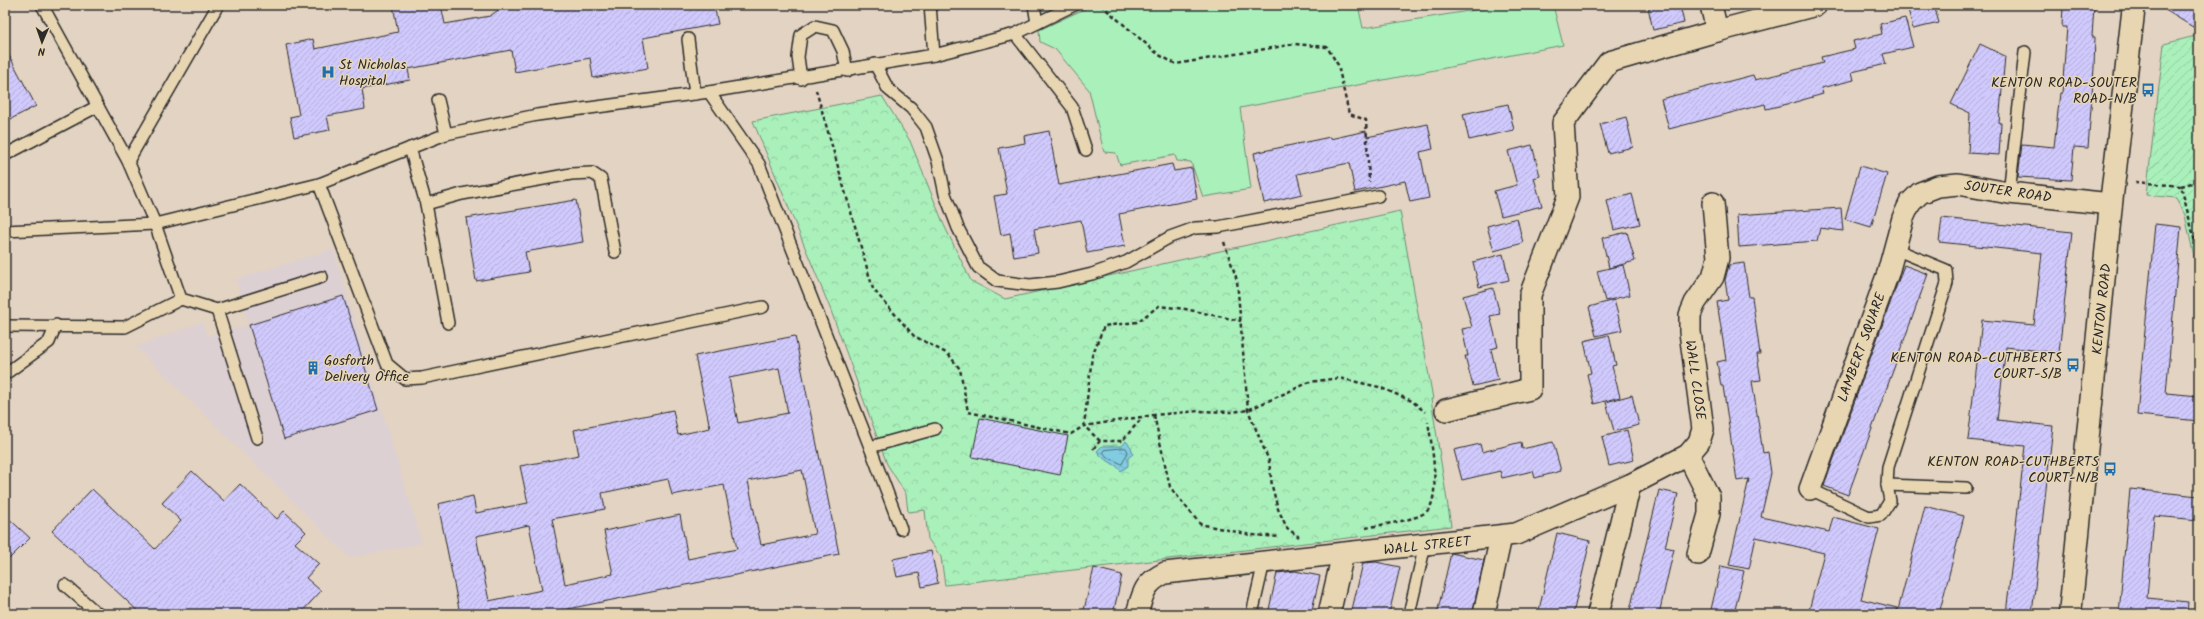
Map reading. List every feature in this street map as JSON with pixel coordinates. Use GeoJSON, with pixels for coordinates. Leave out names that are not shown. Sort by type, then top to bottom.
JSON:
{"type":"FeatureCollection","features":[{"type":"Feature","properties":{"kind":"street"},"geometry":{"type":"LineString","coordinates":[[1711,5],[1717,30]]}},
{"type":"Feature","properties":{"kind":"street"},"geometry":{"type":"LineString","coordinates":[[1446,410],[1530,389],[1530,295],[1568,197],[1563,123],[1609,62],[1717,30],[1816,5]]}},
{"type":"Feature","properties":{"kind":"street","name":"KENTON ROAD"},"geometry":{"type":"LineString","coordinates":[[2070,614],[2111,204],[2134,5]]}},
{"type":"Feature","properties":{"kind":"street","name":"SOUTER ROAD"},"geometry":{"type":"LineString","coordinates":[[1910,203],[1920,193],[1938,186],[1958,184],[2009,193],[2111,204]]}},
{"type":"Feature","properties":{"kind":"street","name":"WALL CLOSE"},"geometry":{"type":"LineString","coordinates":[[1688,455],[1699,442],[1702,430],[1690,332],[1690,315],[1695,303],[1713,276],[1718,258],[1713,202]]}},
{"type":"Feature","properties":{"kind":"street","name":"LAMBERT SQUARE"},"geometry":{"type":"LineString","coordinates":[[1810,489],[1895,249],[1903,218],[1910,203]]}},
{"type":"Feature","properties":{"kind":"street"},"geometry":{"type":"LineString","coordinates":[[1688,455],[1709,497],[1709,514],[1698,554]]}},
{"type":"Feature","properties":{"kind":"street","name":"WALL STREET"},"geometry":{"type":"LineString","coordinates":[[1137,614],[1143,591],[1151,580],[1165,573],[1501,537],[1526,532],[1630,485],[1688,455]]}},
{"type":"Feature","properties":{"kind":"street"},"geometry":{"type":"LineString","coordinates":[[1598,614],[1630,485]]}},
{"type":"Feature","properties":{"kind":"street"},"geometry":{"type":"LineString","coordinates":[[1484,614],[1501,537]]}},
{"type":"Feature","properties":{"kind":"street"},"geometry":{"type":"LineString","coordinates":[[1328,614],[1343,554]]}},
{"type":"Feature","properties":{"kind":"lane"},"geometry":{"type":"LineString","coordinates":[[42,5],[128,161],[155,224],[181,299]]}},
{"type":"Feature","properties":{"kind":"lane"},"geometry":{"type":"LineString","coordinates":[[128,161],[218,5]]}},
{"type":"Feature","properties":{"kind":"lane"},"geometry":{"type":"LineString","coordinates":[[930,5],[934,55]]}},
{"type":"Feature","properties":{"kind":"lane"},"geometry":{"type":"LineString","coordinates":[[1034,5],[1037,24]]}},
{"type":"Feature","properties":{"kind":"lane"},"geometry":{"type":"LineString","coordinates":[[5,232],[155,224],[319,184],[446,134],[537,114],[801,79],[847,71],[875,64],[934,55],[1015,34],[1074,5]]}},
{"type":"Feature","properties":{"kind":"lane"},"geometry":{"type":"LineString","coordinates":[[801,79],[798,58],[802,35],[815,26],[833,30],[843,51],[847,71]]}},
{"type":"Feature","properties":{"kind":"lane"},"geometry":{"type":"LineString","coordinates":[[1015,34],[1072,107],[1086,150]]}},
{"type":"Feature","properties":{"kind":"lane"},"geometry":{"type":"LineString","coordinates":[[688,39],[695,94]]}},
{"type":"Feature","properties":{"kind":"lane"},"geometry":{"type":"LineString","coordinates":[[2009,193],[2025,52]]}},
{"type":"Feature","properties":{"kind":"lane"},"geometry":{"type":"LineString","coordinates":[[875,64],[888,89],[910,108],[926,127],[938,161],[945,194],[958,228],[978,267],[997,281],[1030,285],[1058,282],[1085,276],[1126,262],[1170,237],[1195,228],[1218,226],[1374,197]]}},
{"type":"Feature","properties":{"kind":"lane"},"geometry":{"type":"LineString","coordinates":[[709,92],[759,164],[901,529]]}},
{"type":"Feature","properties":{"kind":"lane"},"geometry":{"type":"LineString","coordinates":[[438,100],[446,134]]}},
{"type":"Feature","properties":{"kind":"lane"},"geometry":{"type":"LineString","coordinates":[[5,155],[98,106]]}},
{"type":"Feature","properties":{"kind":"lane"},"geometry":{"type":"LineString","coordinates":[[410,148],[426,204],[448,323]]}},
{"type":"Feature","properties":{"kind":"lane"},"geometry":{"type":"LineString","coordinates":[[426,204],[472,192],[571,174],[592,173],[601,179],[615,252]]}},
{"type":"Feature","properties":{"kind":"lane"},"geometry":{"type":"LineString","coordinates":[[319,184],[387,364],[405,379],[422,378],[763,307]]}},
{"type":"Feature","properties":{"kind":"lane"},"geometry":{"type":"LineString","coordinates":[[1810,489],[1869,517],[1881,515],[1890,502],[1887,485],[1888,467],[1948,283],[1946,270],[1895,249]]}},
{"type":"Feature","properties":{"kind":"lane"},"geometry":{"type":"LineString","coordinates":[[5,326],[56,325],[125,327],[181,299],[217,310],[322,277]]}},
{"type":"Feature","properties":{"kind":"lane"},"geometry":{"type":"LineString","coordinates":[[217,310],[257,438]]}},
{"type":"Feature","properties":{"kind":"lane"},"geometry":{"type":"LineString","coordinates":[[5,374],[49,342],[56,325]]}},
{"type":"Feature","properties":{"kind":"lane"},"geometry":{"type":"LineString","coordinates":[[870,447],[935,429]]}},
{"type":"Feature","properties":{"kind":"lane"},"geometry":{"type":"LineString","coordinates":[[1887,485],[1966,488]]}},
{"type":"Feature","properties":{"kind":"lane"},"geometry":{"type":"LineString","coordinates":[[1409,614],[1425,545]]}},
{"type":"Feature","properties":{"kind":"lane"},"geometry":{"type":"LineString","coordinates":[[1252,614],[1264,562]]}},
{"type":"Feature","properties":{"kind":"lane"},"geometry":{"type":"LineString","coordinates":[[65,585],[98,614]]}},
{"type":"Feature","properties":{"kind":"path"},"geometry":{"type":"LineString","coordinates":[[1101,5],[1159,55],[1176,64],[1295,44],[1327,47],[1338,65],[1349,114],[1366,120],[1374,197]]}},
{"type":"Feature","properties":{"kind":"path"},"geometry":{"type":"LineString","coordinates":[[812,76],[872,289],[914,336],[948,354],[960,369],[968,412],[1072,434],[1084,426],[1154,415],[1199,411],[1232,412],[1248,410],[1310,382],[1339,378],[1379,387],[1412,401],[1427,414],[1434,459],[1434,499],[1429,509],[1419,516],[1360,529]]}},
{"type":"Feature","properties":{"kind":"path"},"geometry":{"type":"LineString","coordinates":[[2114,178],[2148,184],[2181,186],[2199,181]]}},
{"type":"Feature","properties":{"kind":"path"},"geometry":{"type":"LineString","coordinates":[[2181,186],[2199,257]]}},
{"type":"Feature","properties":{"kind":"path"},"geometry":{"type":"LineString","coordinates":[[1218,226],[1237,280],[1248,410],[1269,461],[1272,486],[1278,509],[1287,528],[1302,539],[1295,538]]}},
{"type":"Feature","properties":{"kind":"path"},"geometry":{"type":"LineString","coordinates":[[1084,426],[1092,356],[1104,326],[1137,322],[1159,306],[1185,309],[1241,321]]}},
{"type":"Feature","properties":{"kind":"path"},"geometry":{"type":"LineString","coordinates":[[1154,415],[1170,487],[1200,524],[1251,535],[1288,538]]}},
{"type":"Feature","properties":{"kind":"path"},"geometry":{"type":"LineString","coordinates":[[1084,426],[1100,441],[1122,440],[1141,418]]}},
{"type":"Feature","properties":{"kind":"path"},"geometry":{"type":"LineString","coordinates":[[1093,449],[1100,441]]}},
{"type":"Feature","properties":{"kind":"shaded area"},"geometry":{"type":"Polygon","coordinates":[[[333,249],[422,543],[350,558],[136,347],[202,322],[208,336],[248,325],[236,279],[333,249]]]}},
{"type":"Feature","properties":{"kind":"green space"},"geometry":{"type":"Polygon","coordinates":[[[1093,5],[1358,5],[1363,28],[1506,5],[1553,5],[1563,45],[1240,108],[1251,189],[1203,197],[1191,162],[1177,161],[1175,155],[1120,165],[1116,153],[1104,152],[1089,90],[1055,49],[1040,42],[1039,30],[1093,5]]]}},
{"type":"Feature","properties":{"kind":"green space"},"geometry":{"type":"Polygon","coordinates":[[[1726,5],[1765,5],[1727,10],[1726,5]]]}},
{"type":"Feature","properties":{"kind":"green space"},"geometry":{"type":"Polygon","coordinates":[[[2199,35],[2199,280],[2185,215],[2176,198],[2146,195],[2164,44],[2199,35]]]}},
{"type":"Feature","properties":{"kind":"green space"},"geometry":{"type":"Polygon","coordinates":[[[882,96],[910,141],[944,225],[971,281],[1005,299],[1400,211],[1433,399],[1431,399],[1451,526],[945,585],[941,557],[928,539],[925,510],[908,512],[906,494],[887,464],[830,308],[753,121],[882,96]]]}},
{"type":"Feature","properties":{"kind":"water"},"geometry":{"type":"Polygon","coordinates":[[[1126,441],[1131,447],[1133,454],[1128,458],[1128,466],[1121,471],[1115,465],[1099,455],[1097,451],[1102,446],[1122,446],[1126,441]]]}},
{"type":"Feature","properties":{"kind":"building"},"geometry":{"type":"Polygon","coordinates":[[[393,5],[441,5],[445,24],[490,16],[505,5],[714,5],[718,24],[643,38],[648,68],[593,78],[590,58],[515,72],[511,50],[408,69],[410,80],[362,89],[365,109],[327,116],[330,130],[294,137],[290,117],[299,115],[286,45],[313,39],[315,49],[398,32],[393,5]]]}},
{"type":"Feature","properties":{"kind":"building"},"geometry":{"type":"Polygon","coordinates":[[[1658,5],[1680,5],[1684,23],[1653,30],[1648,7],[1658,5]]]}},
{"type":"Feature","properties":{"kind":"building"},"geometry":{"type":"Polygon","coordinates":[[[1907,5],[1934,5],[1939,23],[1913,29],[1907,5]]]}},
{"type":"Feature","properties":{"kind":"building"},"geometry":{"type":"Polygon","coordinates":[[[2063,5],[2094,5],[2092,37],[2095,37],[2094,68],[2088,148],[2074,147],[2071,180],[2018,177],[2022,144],[2054,147],[2060,93],[2062,93],[2067,27],[2062,27],[2063,5]]]}},
{"type":"Feature","properties":{"kind":"building"},"geometry":{"type":"Polygon","coordinates":[[[2157,5],[2199,5],[2199,17],[2193,27],[2157,5]]]}},
{"type":"Feature","properties":{"kind":"building"},"geometry":{"type":"Polygon","coordinates":[[[1905,18],[1913,47],[1883,54],[1886,64],[1852,72],[1854,80],[1821,88],[1823,94],[1792,103],[1766,109],[1765,104],[1669,129],[1661,99],[1753,75],[1755,80],[1823,63],[1821,57],[1855,49],[1853,41],[1882,34],[1880,24],[1905,18]]]}},
{"type":"Feature","properties":{"kind":"building"},"geometry":{"type":"Polygon","coordinates":[[[1980,44],[2005,56],[1999,123],[2001,123],[1999,155],[1968,153],[1970,113],[1951,104],[1980,44]]]}},
{"type":"Feature","properties":{"kind":"building"},"geometry":{"type":"Polygon","coordinates":[[[5,48],[36,106],[5,122],[5,48]]]}},
{"type":"Feature","properties":{"kind":"building"},"geometry":{"type":"Polygon","coordinates":[[[1508,104],[1514,130],[1469,140],[1463,114],[1508,104]]]}},
{"type":"Feature","properties":{"kind":"building"},"geometry":{"type":"Polygon","coordinates":[[[1626,117],[1633,147],[1608,153],[1600,124],[1626,117]]]}},
{"type":"Feature","properties":{"kind":"building"},"geometry":{"type":"Polygon","coordinates":[[[1428,124],[1433,149],[1420,152],[1429,198],[1410,202],[1405,181],[1355,192],[1349,163],[1297,174],[1302,194],[1264,203],[1254,153],[1366,131],[1367,137],[1428,124]]]}},
{"type":"Feature","properties":{"kind":"building"},"geometry":{"type":"Polygon","coordinates":[[[1049,131],[1059,185],[1172,164],[1174,171],[1192,168],[1197,199],[1119,214],[1125,246],[1087,253],[1081,220],[1034,229],[1038,253],[1014,257],[1010,233],[1001,235],[994,196],[1007,194],[999,148],[1025,143],[1024,136],[1049,131]]]}},
{"type":"Feature","properties":{"kind":"building"},"geometry":{"type":"Polygon","coordinates":[[[1532,145],[1540,176],[1534,178],[1542,206],[1501,216],[1494,191],[1517,185],[1508,151],[1532,145]]]}},
{"type":"Feature","properties":{"kind":"building"},"geometry":{"type":"Polygon","coordinates":[[[1860,166],[1887,174],[1871,227],[1845,219],[1860,166]]]}},
{"type":"Feature","properties":{"kind":"building"},"geometry":{"type":"Polygon","coordinates":[[[1632,194],[1640,224],[1614,230],[1607,201],[1632,194]]]}},
{"type":"Feature","properties":{"kind":"building"},"geometry":{"type":"Polygon","coordinates":[[[576,200],[583,242],[525,252],[529,272],[476,281],[466,218],[576,200]]]}},
{"type":"Feature","properties":{"kind":"building"},"geometry":{"type":"Polygon","coordinates":[[[1841,208],[1843,231],[1820,228],[1817,241],[1739,247],[1737,215],[1841,208]]]}},
{"type":"Feature","properties":{"kind":"building"},"geometry":{"type":"Polygon","coordinates":[[[1517,218],[1523,243],[1494,251],[1487,226],[1517,218]]]}},
{"type":"Feature","properties":{"kind":"building"},"geometry":{"type":"Polygon","coordinates":[[[1942,218],[2072,232],[2059,353],[2006,347],[1997,420],[2053,426],[2032,614],[2006,614],[2025,446],[1968,440],[1982,320],[2034,325],[2042,253],[1939,242],[1942,218]]]}},
{"type":"Feature","properties":{"kind":"building"},"geometry":{"type":"Polygon","coordinates":[[[2155,224],[2181,227],[2166,393],[2199,396],[2199,421],[2137,415],[2155,224]]]}},
{"type":"Feature","properties":{"kind":"building"},"geometry":{"type":"Polygon","coordinates":[[[1627,232],[1635,261],[1609,268],[1602,238],[1627,232]]]}},
{"type":"Feature","properties":{"kind":"building"},"geometry":{"type":"Polygon","coordinates":[[[1503,254],[1509,280],[1479,287],[1473,262],[1503,254]]]}},
{"type":"Feature","properties":{"kind":"building"},"geometry":{"type":"Polygon","coordinates":[[[1744,263],[1749,297],[1752,297],[1760,354],[1757,354],[1761,380],[1752,381],[1763,453],[1768,452],[1771,473],[1761,517],[1829,532],[1833,517],[1879,529],[1861,599],[1897,608],[1897,614],[1808,614],[1824,553],[1756,537],[1749,569],[1729,565],[1749,479],[1737,481],[1723,386],[1721,386],[1717,362],[1726,360],[1717,302],[1728,300],[1725,280],[1729,265],[1744,263]]]}},
{"type":"Feature","properties":{"kind":"building"},"geometry":{"type":"Polygon","coordinates":[[[1623,265],[1630,295],[1605,301],[1597,271],[1623,265]]]}},
{"type":"Feature","properties":{"kind":"building"},"geometry":{"type":"Polygon","coordinates":[[[1904,265],[1928,274],[1848,495],[1824,486],[1904,265]]]}},
{"type":"Feature","properties":{"kind":"building"},"geometry":{"type":"Polygon","coordinates":[[[1493,288],[1500,314],[1490,316],[1498,347],[1491,349],[1498,380],[1473,386],[1465,356],[1468,356],[1462,329],[1472,327],[1463,296],[1493,288]]]}},
{"type":"Feature","properties":{"kind":"building","name":"Gosforth Delivery Office"},"geometry":{"type":"Polygon","coordinates":[[[343,296],[378,410],[284,439],[249,325],[343,296]]]}},
{"type":"Feature","properties":{"kind":"building"},"geometry":{"type":"Polygon","coordinates":[[[1614,300],[1622,330],[1596,336],[1589,307],[1614,300]]]}},
{"type":"Feature","properties":{"kind":"building"},"geometry":{"type":"Polygon","coordinates":[[[1609,335],[1616,365],[1612,366],[1620,397],[1594,404],[1587,374],[1591,373],[1584,341],[1609,335]]]}},
{"type":"Feature","properties":{"kind":"building"},"geometry":{"type":"Polygon","coordinates":[[[795,336],[839,554],[543,614],[460,614],[438,504],[473,496],[476,513],[528,503],[520,466],[579,455],[574,430],[673,410],[678,435],[710,428],[695,356],[795,336]],[[779,368],[729,378],[738,423],[788,413],[779,368]],[[802,470],[748,481],[761,545],[815,534],[802,470]],[[668,479],[602,493],[605,509],[552,519],[565,584],[613,574],[604,531],[680,515],[688,559],[737,549],[724,485],[672,495],[668,479]],[[529,525],[476,536],[489,601],[542,590],[529,525]]]}},
{"type":"Feature","properties":{"kind":"building"},"geometry":{"type":"Polygon","coordinates":[[[1632,395],[1639,425],[1614,431],[1606,402],[1632,395]]]}},
{"type":"Feature","properties":{"kind":"building"},"geometry":{"type":"Polygon","coordinates":[[[980,418],[1068,436],[1060,475],[972,457],[980,418]]]}},
{"type":"Feature","properties":{"kind":"building"},"geometry":{"type":"Polygon","coordinates":[[[1627,430],[1634,460],[1609,466],[1602,437],[1627,430]]]}},
{"type":"Feature","properties":{"kind":"building"},"geometry":{"type":"Polygon","coordinates":[[[1521,442],[1522,449],[1553,442],[1561,471],[1535,478],[1533,471],[1502,478],[1500,471],[1462,480],[1454,450],[1480,444],[1482,452],[1521,442]]]}},
{"type":"Feature","properties":{"kind":"building"},"geometry":{"type":"Polygon","coordinates":[[[192,471],[224,501],[240,484],[277,519],[284,511],[306,532],[295,543],[319,564],[306,578],[321,591],[300,614],[141,614],[52,531],[92,489],[155,549],[181,521],[162,503],[192,471]]]}},
{"type":"Feature","properties":{"kind":"building"},"geometry":{"type":"Polygon","coordinates":[[[2130,489],[2199,496],[2199,520],[2154,516],[2147,598],[2188,602],[2187,614],[2119,614],[2130,489]]]}},
{"type":"Feature","properties":{"kind":"building"},"geometry":{"type":"Polygon","coordinates":[[[1659,490],[1678,494],[1665,547],[1674,549],[1659,614],[1629,614],[1659,490]]]}},
{"type":"Feature","properties":{"kind":"building"},"geometry":{"type":"Polygon","coordinates":[[[1925,506],[1964,516],[1939,614],[1920,610],[1919,614],[1897,614],[1925,506]]]}},
{"type":"Feature","properties":{"kind":"building"},"geometry":{"type":"Polygon","coordinates":[[[5,515],[30,538],[5,563],[5,515]]]}},
{"type":"Feature","properties":{"kind":"building"},"geometry":{"type":"Polygon","coordinates":[[[1557,533],[1590,541],[1573,614],[1538,614],[1557,533]]]}},
{"type":"Feature","properties":{"kind":"building"},"geometry":{"type":"Polygon","coordinates":[[[931,551],[938,583],[922,587],[919,573],[897,577],[893,559],[931,551]]]}},
{"type":"Feature","properties":{"kind":"building"},"geometry":{"type":"Polygon","coordinates":[[[1451,553],[1484,560],[1472,614],[1437,614],[1451,553]]]}},
{"type":"Feature","properties":{"kind":"building"},"geometry":{"type":"Polygon","coordinates":[[[1376,562],[1400,567],[1389,614],[1351,614],[1363,563],[1376,562]]]}},
{"type":"Feature","properties":{"kind":"building"},"geometry":{"type":"Polygon","coordinates":[[[1721,566],[1744,571],[1734,614],[1710,614],[1721,566]]]}},
{"type":"Feature","properties":{"kind":"building"},"geometry":{"type":"Polygon","coordinates":[[[1094,568],[1122,575],[1113,614],[1083,614],[1094,568]]]}},
{"type":"Feature","properties":{"kind":"building"},"geometry":{"type":"Polygon","coordinates":[[[1295,571],[1320,576],[1311,614],[1268,614],[1277,573],[1295,571]]]}},
{"type":"Feature","properties":{"kind":"place","name":"St Nicholas Hospital"},"geometry":{"type":"Point","coordinates":[328,72]}},
{"type":"Feature","properties":{"kind":"place","name":"KENTON ROAD-SOUTER ROAD-N/B"},"geometry":{"type":"Point","coordinates":[2148,90]}},
{"type":"Feature","properties":{"kind":"place","name":"KENTON ROAD-CUTHBERTS COURT-S/B"},"geometry":{"type":"Point","coordinates":[2073,365]}},
{"type":"Feature","properties":{"kind":"place","name":"Gosforth Delivery Office"},"geometry":{"type":"Point","coordinates":[313,368]}},
{"type":"Feature","properties":{"kind":"place","name":"KENTON ROAD-CUTHBERTS COURT-N/B"},"geometry":{"type":"Point","coordinates":[2110,469]}}]}
